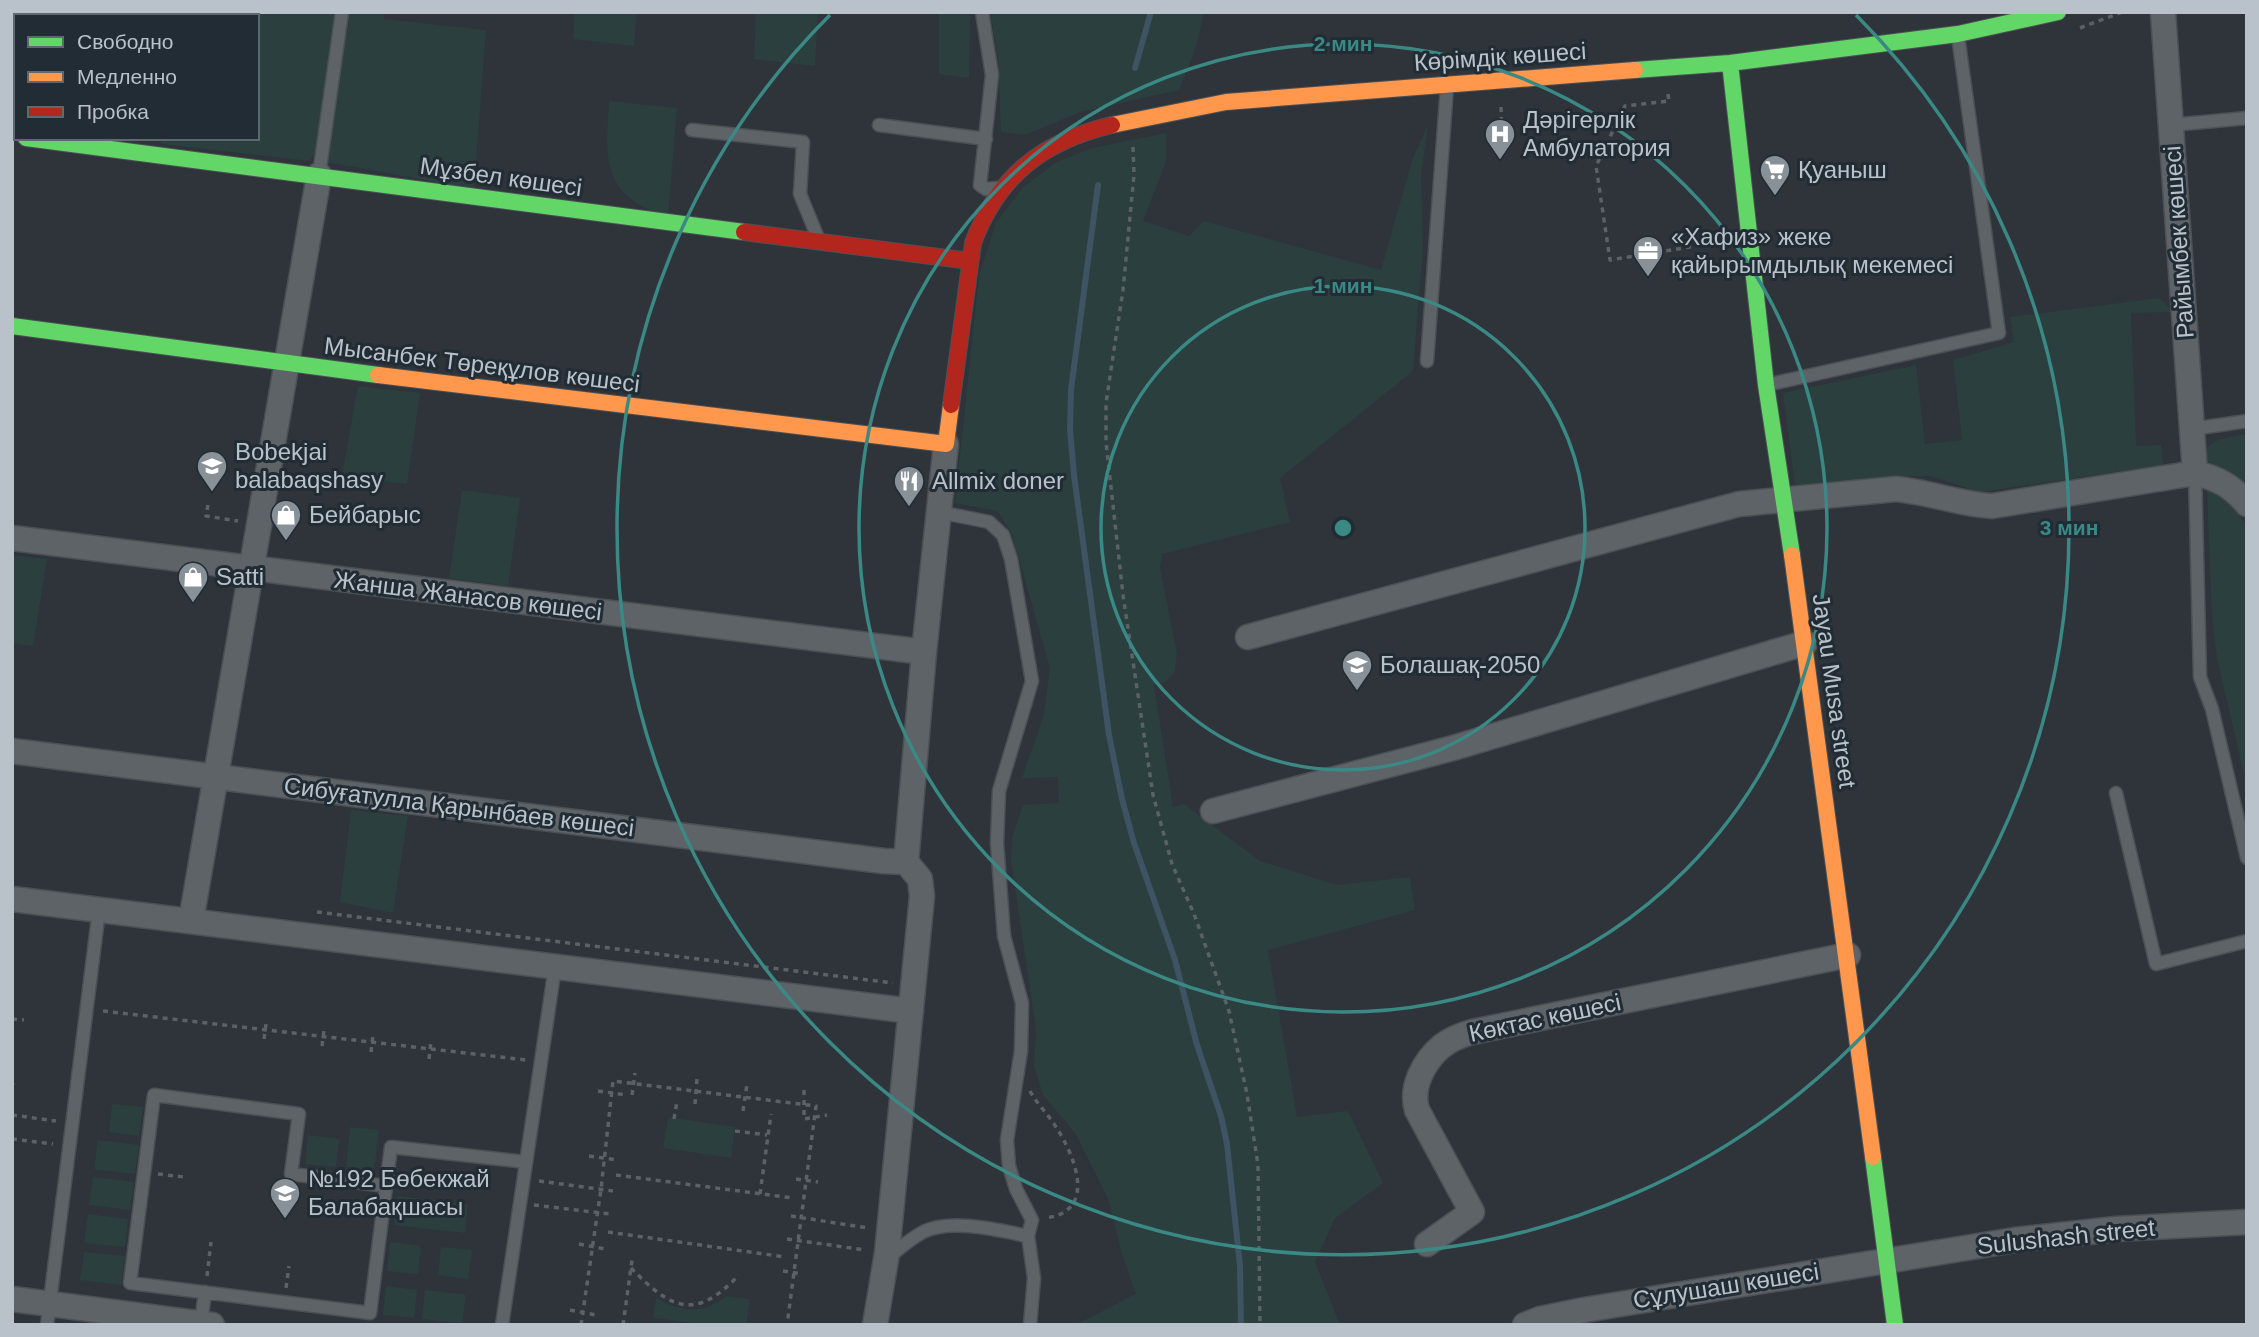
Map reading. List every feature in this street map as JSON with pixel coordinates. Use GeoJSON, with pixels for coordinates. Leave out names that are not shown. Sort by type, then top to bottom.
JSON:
{"type":"FeatureCollection","features":[{"type":"Feature","properties":{"kind":"street","name":"Көрімдік көшесі"},"geometry":{"type":"LineString","coordinates":[[946,444],[972,252],[982,219],[1010,180],[1028,162],[1067,139],[1096,129],[1226,102],[1730,63],[1958,34],[2058,12]]}},
{"type":"Feature","properties":{"kind":"street","name":"Райымбек көшесі"},"geometry":{"type":"LineString","coordinates":[[2163,12],[2195,472]]}},
{"type":"Feature","properties":{"kind":"street","name":"Jayau Musa street"},"geometry":{"type":"LineString","coordinates":[[1730,63],[1766,385],[1848,955],[1895,1325]]}},
{"type":"Feature","properties":{"kind":"street","name":"Мұзбел көшесі"},"geometry":{"type":"LineString","coordinates":[[42,140],[820,242],[972,252]]}},
{"type":"Feature","properties":{"kind":"street"},"geometry":{"type":"LineString","coordinates":[[191,921],[319,175]]}},
{"type":"Feature","properties":{"kind":"street"},"geometry":{"type":"LineString","coordinates":[[972,252],[980,185]]}},
{"type":"Feature","properties":{"kind":"street","name":"Мысанбек Төреқұлов көшесі"},"geometry":{"type":"LineString","coordinates":[[12,326],[287,365],[946,444]]}},
{"type":"Feature","properties":{"kind":"street"},"geometry":{"type":"LineString","coordinates":[[875,1325],[887,1247],[922,896],[920,879],[906,862],[946,444]]}},
{"type":"Feature","properties":{"kind":"street"},"geometry":{"type":"LineString","coordinates":[[1248,637],[1740,504],[1896,489],[1968,505],[1992,506],[2195,472],[2215,477],[2237,492],[2247,504]]}},
{"type":"Feature","properties":{"kind":"street","name":"Жанша Жанасов көшесі"},"geometry":{"type":"LineString","coordinates":[[12,538],[925,652]]}},
{"type":"Feature","properties":{"kind":"street"},"geometry":{"type":"LineString","coordinates":[[1213,811],[1453,748],[1805,643]]}},
{"type":"Feature","properties":{"kind":"street","name":"Сибуғатулла Қарынбаев көшесі"},"geometry":{"type":"LineString","coordinates":[[12,751],[906,862]]}},
{"type":"Feature","properties":{"kind":"street"},"geometry":{"type":"LineString","coordinates":[[12,899],[911,1012]]}},
{"type":"Feature","properties":{"kind":"street","name":"Көктас көшесі"},"geometry":{"type":"LineString","coordinates":[[1427,1244],[1472,1212],[1417,1110],[1413,1097],[1424,1068],[1441,1046],[1455,1037],[1472,1032],[1848,955]]}},
{"type":"Feature","properties":{"kind":"street","name":"Sulushash street"},"geometry":{"type":"LineString","coordinates":[[1886,1259],[2015,1240],[2116,1229],[2247,1222]]}},
{"type":"Feature","properties":{"kind":"street","name":"Сұлушаш көшесі"},"geometry":{"type":"LineString","coordinates":[[1525,1325],[1540,1319],[1584,1310],[1886,1259]]}},
{"type":"Feature","properties":{"kind":"street"},"geometry":{"type":"LineString","coordinates":[[12,1299],[48,1314],[207,1324]]}},
{"type":"Feature","properties":{"kind":"lane"},"geometry":{"type":"LineString","coordinates":[[319,175],[342,12]]}},
{"type":"Feature","properties":{"kind":"lane"},"geometry":{"type":"LineString","coordinates":[[982,12],[992,75],[980,185],[986,189],[996,189],[1010,180]]}},
{"type":"Feature","properties":{"kind":"lane"},"geometry":{"type":"LineString","coordinates":[[1766,385],[1999,333],[1958,34]]}},
{"type":"Feature","properties":{"kind":"lane"},"geometry":{"type":"LineString","coordinates":[[1427,361],[1447,84]]}},
{"type":"Feature","properties":{"kind":"lane"},"geometry":{"type":"LineString","coordinates":[[2171,125],[2247,118]]}},
{"type":"Feature","properties":{"kind":"lane"},"geometry":{"type":"LineString","coordinates":[[880,125],[986,139]]}},
{"type":"Feature","properties":{"kind":"lane"},"geometry":{"type":"LineString","coordinates":[[692,130],[803,142],[800,194],[820,242]]}},
{"type":"Feature","properties":{"kind":"lane"},"geometry":{"type":"LineString","coordinates":[[2192,429],[2247,421]]}},
{"type":"Feature","properties":{"kind":"lane"},"geometry":{"type":"LineString","coordinates":[[2195,472],[2200,677],[2212,709],[2247,858]]}},
{"type":"Feature","properties":{"kind":"lane"},"geometry":{"type":"LineString","coordinates":[[939,512],[989,522],[1003,536],[1011,559],[1032,681],[999,791],[997,843],[1004,936],[1022,1003],[1021,1051],[1007,1140],[1009,1166],[1016,1189],[1032,1220],[1028,1236],[1034,1278],[1030,1325]]}},
{"type":"Feature","properties":{"kind":"lane"},"geometry":{"type":"LineString","coordinates":[[2116,793],[2156,964],[2247,941]]}},
{"type":"Feature","properties":{"kind":"lane"},"geometry":{"type":"LineString","coordinates":[[48,1314],[99,910]]}},
{"type":"Feature","properties":{"kind":"lane"},"geometry":{"type":"LineString","coordinates":[[502,1325],[555,967]]}},
{"type":"Feature","properties":{"kind":"lane"},"geometry":{"type":"LineString","coordinates":[[386,1186],[291,1174],[299,1114],[154,1096],[130,1283],[370,1313],[391,1147],[526,1162]]}},
{"type":"Feature","properties":{"kind":"lane"},"geometry":{"type":"LineString","coordinates":[[887,1247],[924,1231],[948,1226],[986,1227],[1028,1236]]}},
{"type":"Feature","properties":{"kind":"lane"},"geometry":{"type":"LineString","coordinates":[[205,1292],[207,1324]]}},
{"type":"Feature","properties":{"kind":"path"},"geometry":{"type":"LineString","coordinates":[[2077,29],[2122,12]]}},
{"type":"Feature","properties":{"kind":"path"},"geometry":{"type":"LineString","coordinates":[[1684,66],[1687,89],[1668,92],[1669,101],[1625,106],[1596,166],[1610,260],[1702,244],[1750,243]]}},
{"type":"Feature","properties":{"kind":"path"},"geometry":{"type":"LineString","coordinates":[[1132,121],[1134,175],[1123,290],[1106,403],[1106,443],[1123,595],[1153,795],[1172,864],[1194,914],[1229,1011],[1247,1094],[1258,1165],[1260,1325]]}},
{"type":"Feature","properties":{"kind":"path"},"geometry":{"type":"LineString","coordinates":[[208,505],[206,516],[260,523]]}},
{"type":"Feature","properties":{"kind":"path"},"geometry":{"type":"LineString","coordinates":[[316,912],[913,985]]}},
{"type":"Feature","properties":{"kind":"path"},"geometry":{"type":"LineString","coordinates":[[87,1009],[541,1062]]}},
{"type":"Feature","properties":{"kind":"path"},"geometry":{"type":"LineString","coordinates":[[12,1018],[24,1020]]}},
{"type":"Feature","properties":{"kind":"path"},"geometry":{"type":"LineString","coordinates":[[264,1039],[266,1024]]}},
{"type":"Feature","properties":{"kind":"path"},"geometry":{"type":"LineString","coordinates":[[322,1046],[324,1030]]}},
{"type":"Feature","properties":{"kind":"path"},"geometry":{"type":"LineString","coordinates":[[371,1052],[373,1035]]}},
{"type":"Feature","properties":{"kind":"path"},"geometry":{"type":"LineString","coordinates":[[429,1059],[431,1041]]}},
{"type":"Feature","properties":{"kind":"path"},"geometry":{"type":"LineString","coordinates":[[1021,1051],[1026,1083],[1065,1142],[1078,1193],[1075,1202],[1056,1217],[1032,1220]]}},
{"type":"Feature","properties":{"kind":"path"},"geometry":{"type":"LineString","coordinates":[[598,1091],[630,1095],[635,1073]]}},
{"type":"Feature","properties":{"kind":"path"},"geometry":{"type":"LineString","coordinates":[[695,1104],[697,1079]]}},
{"type":"Feature","properties":{"kind":"path"},"geometry":{"type":"LineString","coordinates":[[581,1325],[598,1213],[613,1081],[816,1106],[787,1325]]}},
{"type":"Feature","properties":{"kind":"path"},"geometry":{"type":"LineString","coordinates":[[743,1111],[747,1084]]}},
{"type":"Feature","properties":{"kind":"path"},"geometry":{"type":"LineString","coordinates":[[804,1090],[804,1119],[827,1115]]}},
{"type":"Feature","properties":{"kind":"path"},"geometry":{"type":"LineString","coordinates":[[674,1119],[677,1101]]}},
{"type":"Feature","properties":{"kind":"path"},"geometry":{"type":"LineString","coordinates":[[760,1194],[771,1114]]}},
{"type":"Feature","properties":{"kind":"path"},"geometry":{"type":"LineString","coordinates":[[12,1115],[72,1123]]}},
{"type":"Feature","properties":{"kind":"path"},"geometry":{"type":"LineString","coordinates":[[735,1131],[768,1135]]}},
{"type":"Feature","properties":{"kind":"path"},"geometry":{"type":"LineString","coordinates":[[12,1139],[69,1146]]}},
{"type":"Feature","properties":{"kind":"path"},"geometry":{"type":"LineString","coordinates":[[589,1156],[618,1160]]}},
{"type":"Feature","properties":{"kind":"path"},"geometry":{"type":"LineString","coordinates":[[144,1172],[184,1177]]}},
{"type":"Feature","properties":{"kind":"path"},"geometry":{"type":"LineString","coordinates":[[616,1175],[793,1198]]}},
{"type":"Feature","properties":{"kind":"path"},"geometry":{"type":"LineString","coordinates":[[523,1179],[614,1191]]}},
{"type":"Feature","properties":{"kind":"path"},"geometry":{"type":"LineString","coordinates":[[796,1180],[818,1182]]}},
{"type":"Feature","properties":{"kind":"path"},"geometry":{"type":"LineString","coordinates":[[520,1204],[610,1214]]}},
{"type":"Feature","properties":{"kind":"path"},"geometry":{"type":"LineString","coordinates":[[791,1216],[887,1247]]}},
{"type":"Feature","properties":{"kind":"path"},"geometry":{"type":"LineString","coordinates":[[608,1231],[785,1257]]}},
{"type":"Feature","properties":{"kind":"path"},"geometry":{"type":"LineString","coordinates":[[787,1239],[887,1247]]}},
{"type":"Feature","properties":{"kind":"path"},"geometry":{"type":"LineString","coordinates":[[205,1292],[211,1242]]}},
{"type":"Feature","properties":{"kind":"path"},"geometry":{"type":"LineString","coordinates":[[579,1244],[605,1249]]}},
{"type":"Feature","properties":{"kind":"path"},"geometry":{"type":"LineString","coordinates":[[623,1325],[632,1260]]}},
{"type":"Feature","properties":{"kind":"path"},"geometry":{"type":"LineString","coordinates":[[284,1303],[289,1266]]}},
{"type":"Feature","properties":{"kind":"path"},"geometry":{"type":"LineString","coordinates":[[631,1268],[652,1290],[667,1300],[685,1305],[698,1305],[710,1300],[739,1275]]}},
{"type":"Feature","properties":{"kind":"path"},"geometry":{"type":"LineString","coordinates":[[783,1271],[803,1274]]}},
{"type":"Feature","properties":{"kind":"path"},"geometry":{"type":"LineString","coordinates":[[570,1310],[596,1315]]}},
{"type":"Feature","properties":{"kind":"green space"},"geometry":{"type":"Polygon","coordinates":[[[12,12],[111,12],[14,14],[12,127],[12,12]]]}},
{"type":"Feature","properties":{"kind":"green space"},"geometry":{"type":"Polygon","coordinates":[[[336,12],[318,147],[310,161],[161,144],[162,140],[259,140],[259,14],[177,14],[336,12]]]}},
{"type":"Feature","properties":{"kind":"green space"},"geometry":{"type":"Polygon","coordinates":[[[348,12],[384,12],[384,19],[486,30],[474,189],[327,162],[348,12]]]}},
{"type":"Feature","properties":{"kind":"green space"},"geometry":{"type":"Polygon","coordinates":[[[575,12],[637,12],[634,46],[573,39],[575,12]]]}},
{"type":"Feature","properties":{"kind":"green space"},"geometry":{"type":"Polygon","coordinates":[[[756,12],[818,12],[815,66],[754,59],[756,12]]]}},
{"type":"Feature","properties":{"kind":"green space"},"geometry":{"type":"Polygon","coordinates":[[[939,12],[970,12],[969,78],[939,74],[939,12]]]}},
{"type":"Feature","properties":{"kind":"green space"},"geometry":{"type":"Polygon","coordinates":[[[990,12],[1204,12],[1197,44],[1179,90],[1080,112],[1025,135],[1001,132],[998,57],[990,12]]]}},
{"type":"Feature","properties":{"kind":"green space"},"geometry":{"type":"Polygon","coordinates":[[[609,101],[677,108],[668,217],[643,207],[629,197],[612,174],[607,146],[609,101]]]}},
{"type":"Feature","properties":{"kind":"green space"},"geometry":{"type":"Polygon","coordinates":[[[1428,125],[1421,175],[1423,247],[1413,371],[1280,478],[1290,522],[1162,554],[1160,568],[1177,654],[1175,672],[1165,682],[1154,685],[1173,807],[1184,804],[1260,861],[1337,885],[1410,877],[1415,910],[1268,950],[1297,1117],[1348,1111],[1383,1183],[1335,1218],[1315,1262],[1340,1325],[1075,1325],[1136,1294],[1122,1254],[1108,1198],[1075,1133],[1043,1095],[1034,1066],[1036,1030],[1011,860],[1012,837],[1023,805],[1059,803],[1058,777],[1022,778],[1043,718],[1050,668],[1012,534],[998,511],[955,503],[979,275],[996,223],[1022,188],[1055,163],[1092,148],[1166,133],[1166,161],[1143,221],[1189,236],[1204,221],[1381,270],[1413,158],[1428,125]]]}},
{"type":"Feature","properties":{"kind":"green space"},"geometry":{"type":"Polygon","coordinates":[[[2159,298],[2174,312],[2131,313],[2136,446],[2161,445],[2163,465],[1980,492],[1930,476],[1795,485],[1783,393],[1916,365],[1925,444],[1962,440],[1953,360],[2014,342],[2010,317],[2159,298]]]}},
{"type":"Feature","properties":{"kind":"green space"},"geometry":{"type":"Polygon","coordinates":[[[358,386],[420,393],[407,484],[342,476],[358,386]]]}},
{"type":"Feature","properties":{"kind":"green space"},"geometry":{"type":"Polygon","coordinates":[[[2247,434],[2247,487],[2202,457],[2214,442],[2247,434]]]}},
{"type":"Feature","properties":{"kind":"green space"},"geometry":{"type":"Polygon","coordinates":[[[2207,488],[2230,504],[2247,527],[2247,787],[2217,658],[2212,617],[2207,488]]]}},
{"type":"Feature","properties":{"kind":"green space"},"geometry":{"type":"Polygon","coordinates":[[[462,490],[520,498],[508,586],[449,578],[462,490]]]}},
{"type":"Feature","properties":{"kind":"green space"},"geometry":{"type":"Polygon","coordinates":[[[12,555],[47,559],[33,646],[12,643],[12,555]]]}},
{"type":"Feature","properties":{"kind":"green space"},"geometry":{"type":"Polygon","coordinates":[[[351,810],[408,816],[393,913],[340,902],[351,810]]]}},
{"type":"Feature","properties":{"kind":"green space"},"geometry":{"type":"Polygon","coordinates":[[[112,1104],[143,1107],[139,1136],[109,1132],[112,1104]]]}},
{"type":"Feature","properties":{"kind":"green space"},"geometry":{"type":"Polygon","coordinates":[[[668,1117],[735,1127],[731,1158],[663,1148],[668,1117]]]}},
{"type":"Feature","properties":{"kind":"green space"},"geometry":{"type":"Polygon","coordinates":[[[350,1127],[379,1130],[374,1171],[346,1167],[350,1127]]]}},
{"type":"Feature","properties":{"kind":"green space"},"geometry":{"type":"Polygon","coordinates":[[[308,1135],[339,1139],[336,1167],[305,1164],[308,1135]]]}},
{"type":"Feature","properties":{"kind":"green space"},"geometry":{"type":"Polygon","coordinates":[[[98,1140],[139,1145],[135,1174],[94,1169],[98,1140]]]}},
{"type":"Feature","properties":{"kind":"green space"},"geometry":{"type":"Polygon","coordinates":[[[93,1177],[134,1182],[130,1210],[89,1205],[93,1177]]]}},
{"type":"Feature","properties":{"kind":"green space"},"geometry":{"type":"Polygon","coordinates":[[[398,1196],[468,1204],[465,1233],[394,1225],[398,1196]]]}},
{"type":"Feature","properties":{"kind":"green space"},"geometry":{"type":"Polygon","coordinates":[[[88,1214],[128,1219],[125,1247],[84,1243],[88,1214]]]}},
{"type":"Feature","properties":{"kind":"green space"},"geometry":{"type":"Polygon","coordinates":[[[390,1242],[421,1246],[418,1274],[387,1271],[390,1242]]]}},
{"type":"Feature","properties":{"kind":"green space"},"geometry":{"type":"Polygon","coordinates":[[[441,1247],[472,1250],[468,1279],[438,1275],[441,1247]]]}},
{"type":"Feature","properties":{"kind":"green space"},"geometry":{"type":"Polygon","coordinates":[[[84,1252],[125,1256],[121,1285],[80,1280],[84,1252]]]}},
{"type":"Feature","properties":{"kind":"green space"},"geometry":{"type":"Polygon","coordinates":[[[386,1286],[417,1290],[414,1318],[383,1315],[386,1286]]]}},
{"type":"Feature","properties":{"kind":"green space"},"geometry":{"type":"Polygon","coordinates":[[[425,1290],[466,1295],[462,1323],[422,1319],[425,1290]]]}},
{"type":"Feature","properties":{"kind":"green space"},"geometry":{"type":"Polygon","coordinates":[[[726,1296],[750,1299],[746,1325],[711,1325],[653,1318],[656,1298],[683,1309],[701,1309],[726,1296]]]}},
{"type":"Feature","properties":{"kind":"waterway"},"geometry":{"type":"LineString","coordinates":[[1135,68],[1151,12]]}},
{"type":"Feature","properties":{"kind":"waterway"},"geometry":{"type":"LineString","coordinates":[[1098,185],[1071,390],[1070,429],[1074,475],[1109,735],[1122,799],[1134,843],[1175,960],[1227,1144],[1240,1266],[1241,1325]]}},
{"type":"Feature","properties":{"kind":"traffic: fast"},"geometry":{"type":"LineString","coordinates":[[1635,70],[1730,63],[1958,34],[2058,12]]}},
{"type":"Feature","properties":{"kind":"traffic: fast"},"geometry":{"type":"LineString","coordinates":[[1730,63],[1766,385],[1792,555]]}},
{"type":"Feature","properties":{"kind":"traffic: fast"},"geometry":{"type":"LineString","coordinates":[[41,140],[744,232]]}},
{"type":"Feature","properties":{"kind":"traffic: fast"},"geometry":{"type":"LineString","coordinates":[[12,326],[378,375]]}},
{"type":"Feature","properties":{"kind":"traffic: fast"},"geometry":{"type":"LineString","coordinates":[[1873,1157],[1895,1325]]}},
{"type":"Feature","properties":{"kind":"traffic: slow"},"geometry":{"type":"LineString","coordinates":[[1112,125],[1226,102],[1635,70]]}},
{"type":"Feature","properties":{"kind":"traffic: slow"},"geometry":{"type":"LineString","coordinates":[[378,375],[946,444],[951,405]]}},
{"type":"Feature","properties":{"kind":"traffic: slow"},"geometry":{"type":"LineString","coordinates":[[1792,555],[1873,1157]]}},
{"type":"Feature","properties":{"kind":"traffic: jam"},"geometry":{"type":"LineString","coordinates":[[951,405],[973,243],[983,219],[1010,180],[1026,165],[1065,141],[1112,125]]}},
{"type":"Feature","properties":{"kind":"traffic: jam"},"geometry":{"type":"LineString","coordinates":[[744,232],[970,261]]}},
{"type":"Feature","properties":{"kind":"place","name":"Дәрігерлік Амбулатория"},"geometry":{"type":"Point","coordinates":[1500,161]}},
{"type":"Feature","properties":{"kind":"place","name":"Қуаныш"},"geometry":{"type":"Point","coordinates":[1775,197]}},
{"type":"Feature","properties":{"kind":"place","name":"«Хафиз» жеке қайырымдылық мекемесі"},"geometry":{"type":"Point","coordinates":[1648,278]}},
{"type":"Feature","properties":{"kind":"place","name":"Bobekjai balabaqshasy"},"geometry":{"type":"Point","coordinates":[212,493]}},
{"type":"Feature","properties":{"kind":"place","name":"Allmix doner"},"geometry":{"type":"Point","coordinates":[909,508]}},
{"type":"Feature","properties":{"kind":"place","name":"Бейбарыс"},"geometry":{"type":"Point","coordinates":[286,542]}},
{"type":"Feature","properties":{"kind":"place","name":"Satti"},"geometry":{"type":"Point","coordinates":[193,604]}},
{"type":"Feature","properties":{"kind":"place","name":"Болашақ-2050"},"geometry":{"type":"Point","coordinates":[1357,692]}},
{"type":"Feature","properties":{"kind":"place","name":"№192 Бөбекжай Балабақшасы"},"geometry":{"type":"Point","coordinates":[285,1220]}}]}
